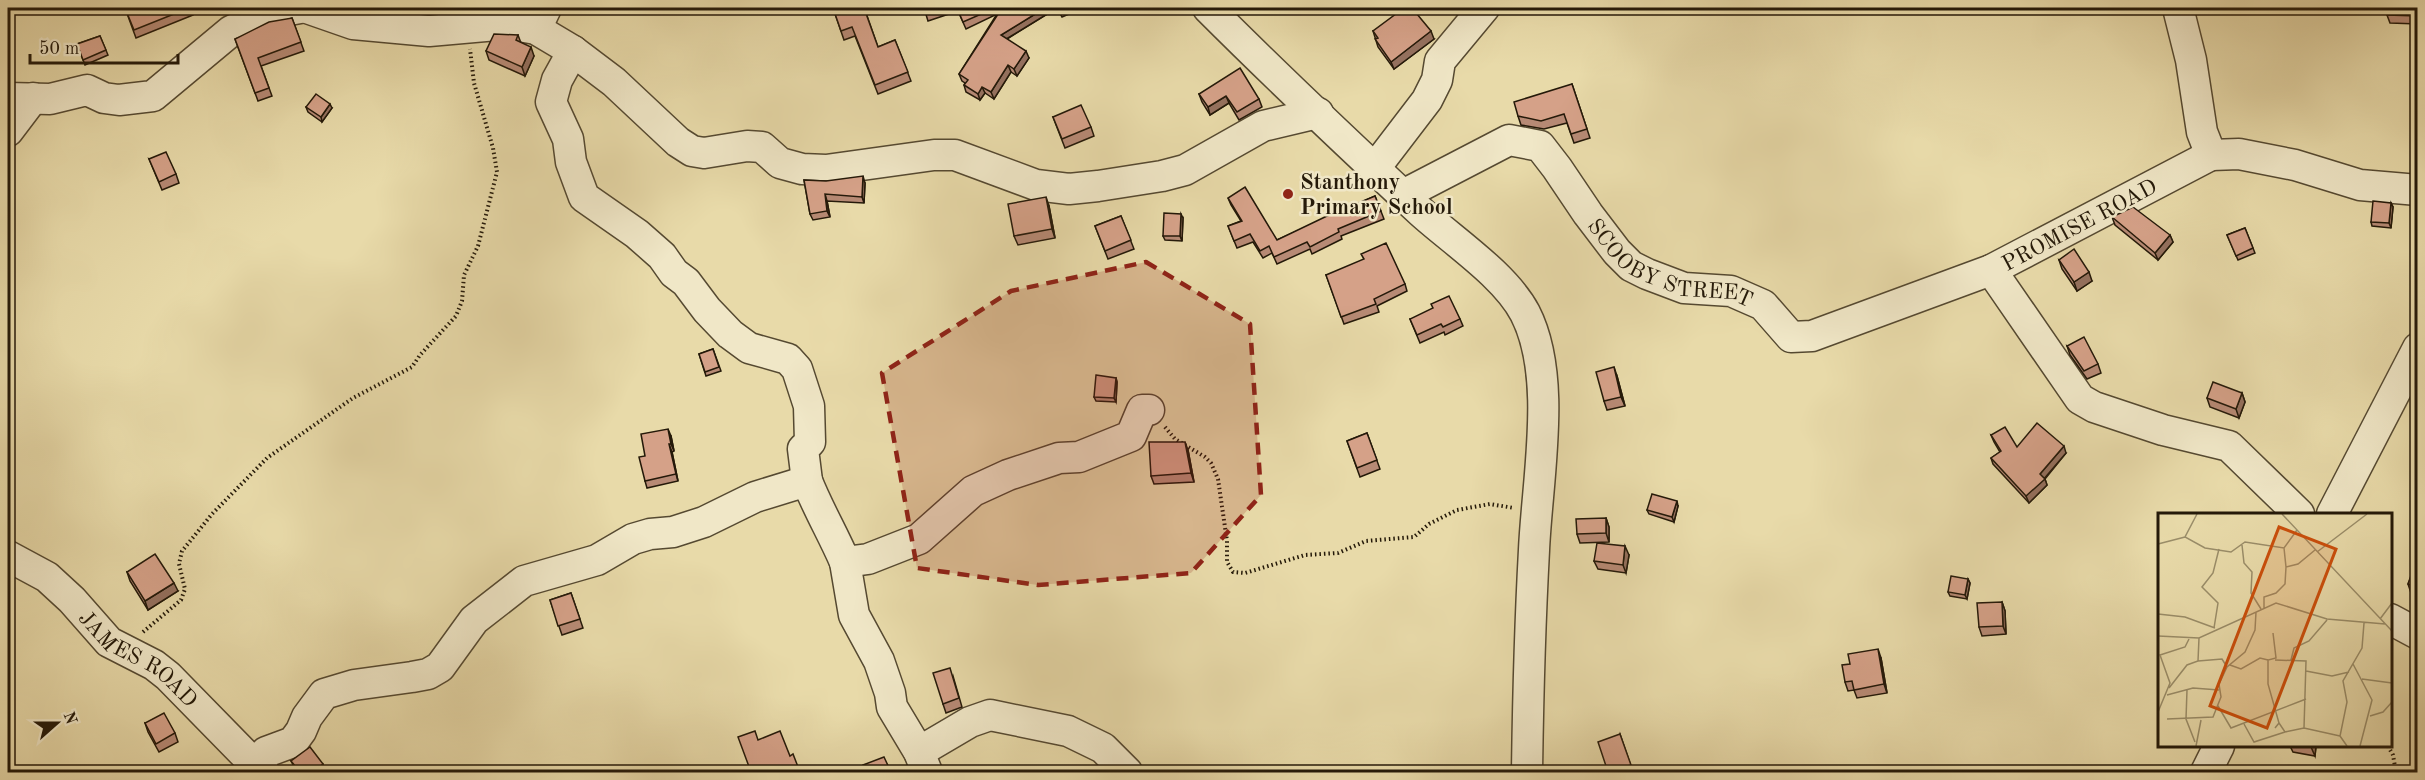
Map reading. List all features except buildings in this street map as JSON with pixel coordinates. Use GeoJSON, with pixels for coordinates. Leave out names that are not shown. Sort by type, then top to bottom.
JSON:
{"type":"FeatureCollection","features":[{"type":"Feature","properties":{"kind":"street"},"geometry":{"type":"LineString","coordinates":[[8,131],[20,98],[50,99],[87,90],[104,98],[119,100],[153,96],[229,19],[300,8]]}},
{"type":"Feature","properties":{"kind":"street"},"geometry":{"type":"LineString","coordinates":[[307,8],[353,24],[429,31],[508,24],[541,18],[573,51],[614,82],[678,142],[692,151],[704,153],[747,146],[762,147],[780,163],[802,170],[826,170],[934,154],[955,155],[1036,185],[1069,189],[1098,186],[1185,170],[1263,126],[1318,113]]}},
{"type":"Feature","properties":{"kind":"street"},"geometry":{"type":"LineString","coordinates":[[1208,8],[1403,195],[1495,276],[1512,293],[1525,313],[1537,345],[1544,401],[1529,645],[1527,772]]}},
{"type":"Feature","properties":{"kind":"street"},"geometry":{"type":"LineString","coordinates":[[1375,168],[1427,100],[1437,80],[1440,61],[1484,8]]}},
{"type":"Feature","properties":{"kind":"street"},"geometry":{"type":"LineString","coordinates":[[2178,8],[2191,60],[2202,132],[2211,155],[2239,154],[2295,165],[2360,185],[2418,190]]}},
{"type":"Feature","properties":{"kind":"street"},"geometry":{"type":"LineString","coordinates":[[573,51],[556,80],[551,102],[568,139],[571,162],[584,197],[637,234],[662,256],[674,273],[686,282],[707,310],[730,334],[749,348],[788,359],[797,369],[811,416],[810,442],[803,449],[807,481],[819,512],[833,534],[845,562],[854,615],[879,661],[890,693],[892,707],[923,762],[970,722],[990,715],[1068,731],[1103,748],[1127,772]]}},
{"type":"Feature","properties":{"kind":"street","name":"SCOOBY STREET"},"geometry":{"type":"LineString","coordinates":[[1403,195],[1509,140],[1540,146],[1594,222],[1631,266],[1684,288],[1731,291],[1763,305],[1791,337],[1812,336],[1991,270]]}},
{"type":"Feature","properties":{"kind":"street","name":"PROMISE ROAD"},"geometry":{"type":"LineString","coordinates":[[2211,155],[1991,270],[2080,399],[2094,407],[2163,430],[2229,446],[2298,513]]}},
{"type":"Feature","properties":{"kind":"street"},"geometry":{"type":"LineString","coordinates":[[2333,513],[2418,348]]}},
{"type":"Feature","properties":{"kind":"street"},"geometry":{"type":"LineString","coordinates":[[845,562],[892,551],[919,539],[973,491],[1008,475],[1059,458],[1079,457],[1117,443],[1131,436],[1142,410],[1149,410]]}},
{"type":"Feature","properties":{"kind":"street"},"geometry":{"type":"LineString","coordinates":[[258,771],[266,752],[293,742],[307,717],[324,694],[354,685],[428,674],[440,667],[474,620],[524,581],[597,560],[633,539],[650,534],[673,532],[704,522],[755,497],[807,481]]}},
{"type":"Feature","properties":{"kind":"street","name":"JAMES ROAD"},"geometry":{"type":"LineString","coordinates":[[8,556],[47,577],[72,600],[109,642],[154,665],[168,676],[258,771]]}},
{"type":"Feature","properties":{"kind":"street"},"geometry":{"type":"LineString","coordinates":[[2392,619],[2418,634]]}},
{"type":"Feature","properties":{"kind":"street"},"geometry":{"type":"LineString","coordinates":[[2206,772],[2218,747]]}},
{"type":"Feature","properties":{"kind":"path"},"geometry":{"type":"LineString","coordinates":[[123,650],[181,600],[185,589],[178,564],[182,551],[212,514],[259,466],[353,398],[412,367],[456,316],[462,301],[464,275],[478,246],[497,172],[493,148],[474,83],[468,28]]}},
{"type":"Feature","properties":{"kind":"path"},"geometry":{"type":"LineString","coordinates":[[1149,410],[1175,439],[1211,463],[1218,479],[1227,541],[1227,562],[1233,572],[1245,573],[1305,555],[1338,553],[1366,541],[1414,537],[1429,524],[1457,510],[1490,504],[1536,512]]}},
{"type":"Feature","properties":{"kind":"path"},"geometry":{"type":"LineString","coordinates":[[2389,747],[2393,755],[2396,772]]}},
{"type":"Feature","properties":{"kind":"highlighted area"},"geometry":{"type":"Polygon","coordinates":[[[1146,262],[1250,324],[1261,495],[1191,573],[1038,585],[917,568],[882,373],[1011,291],[1146,262]]]}},
{"type":"Feature","properties":{"kind":"place","name":"Stanthony Primary School"},"geometry":{"type":"Point","coordinates":[1288,194]}}]}
